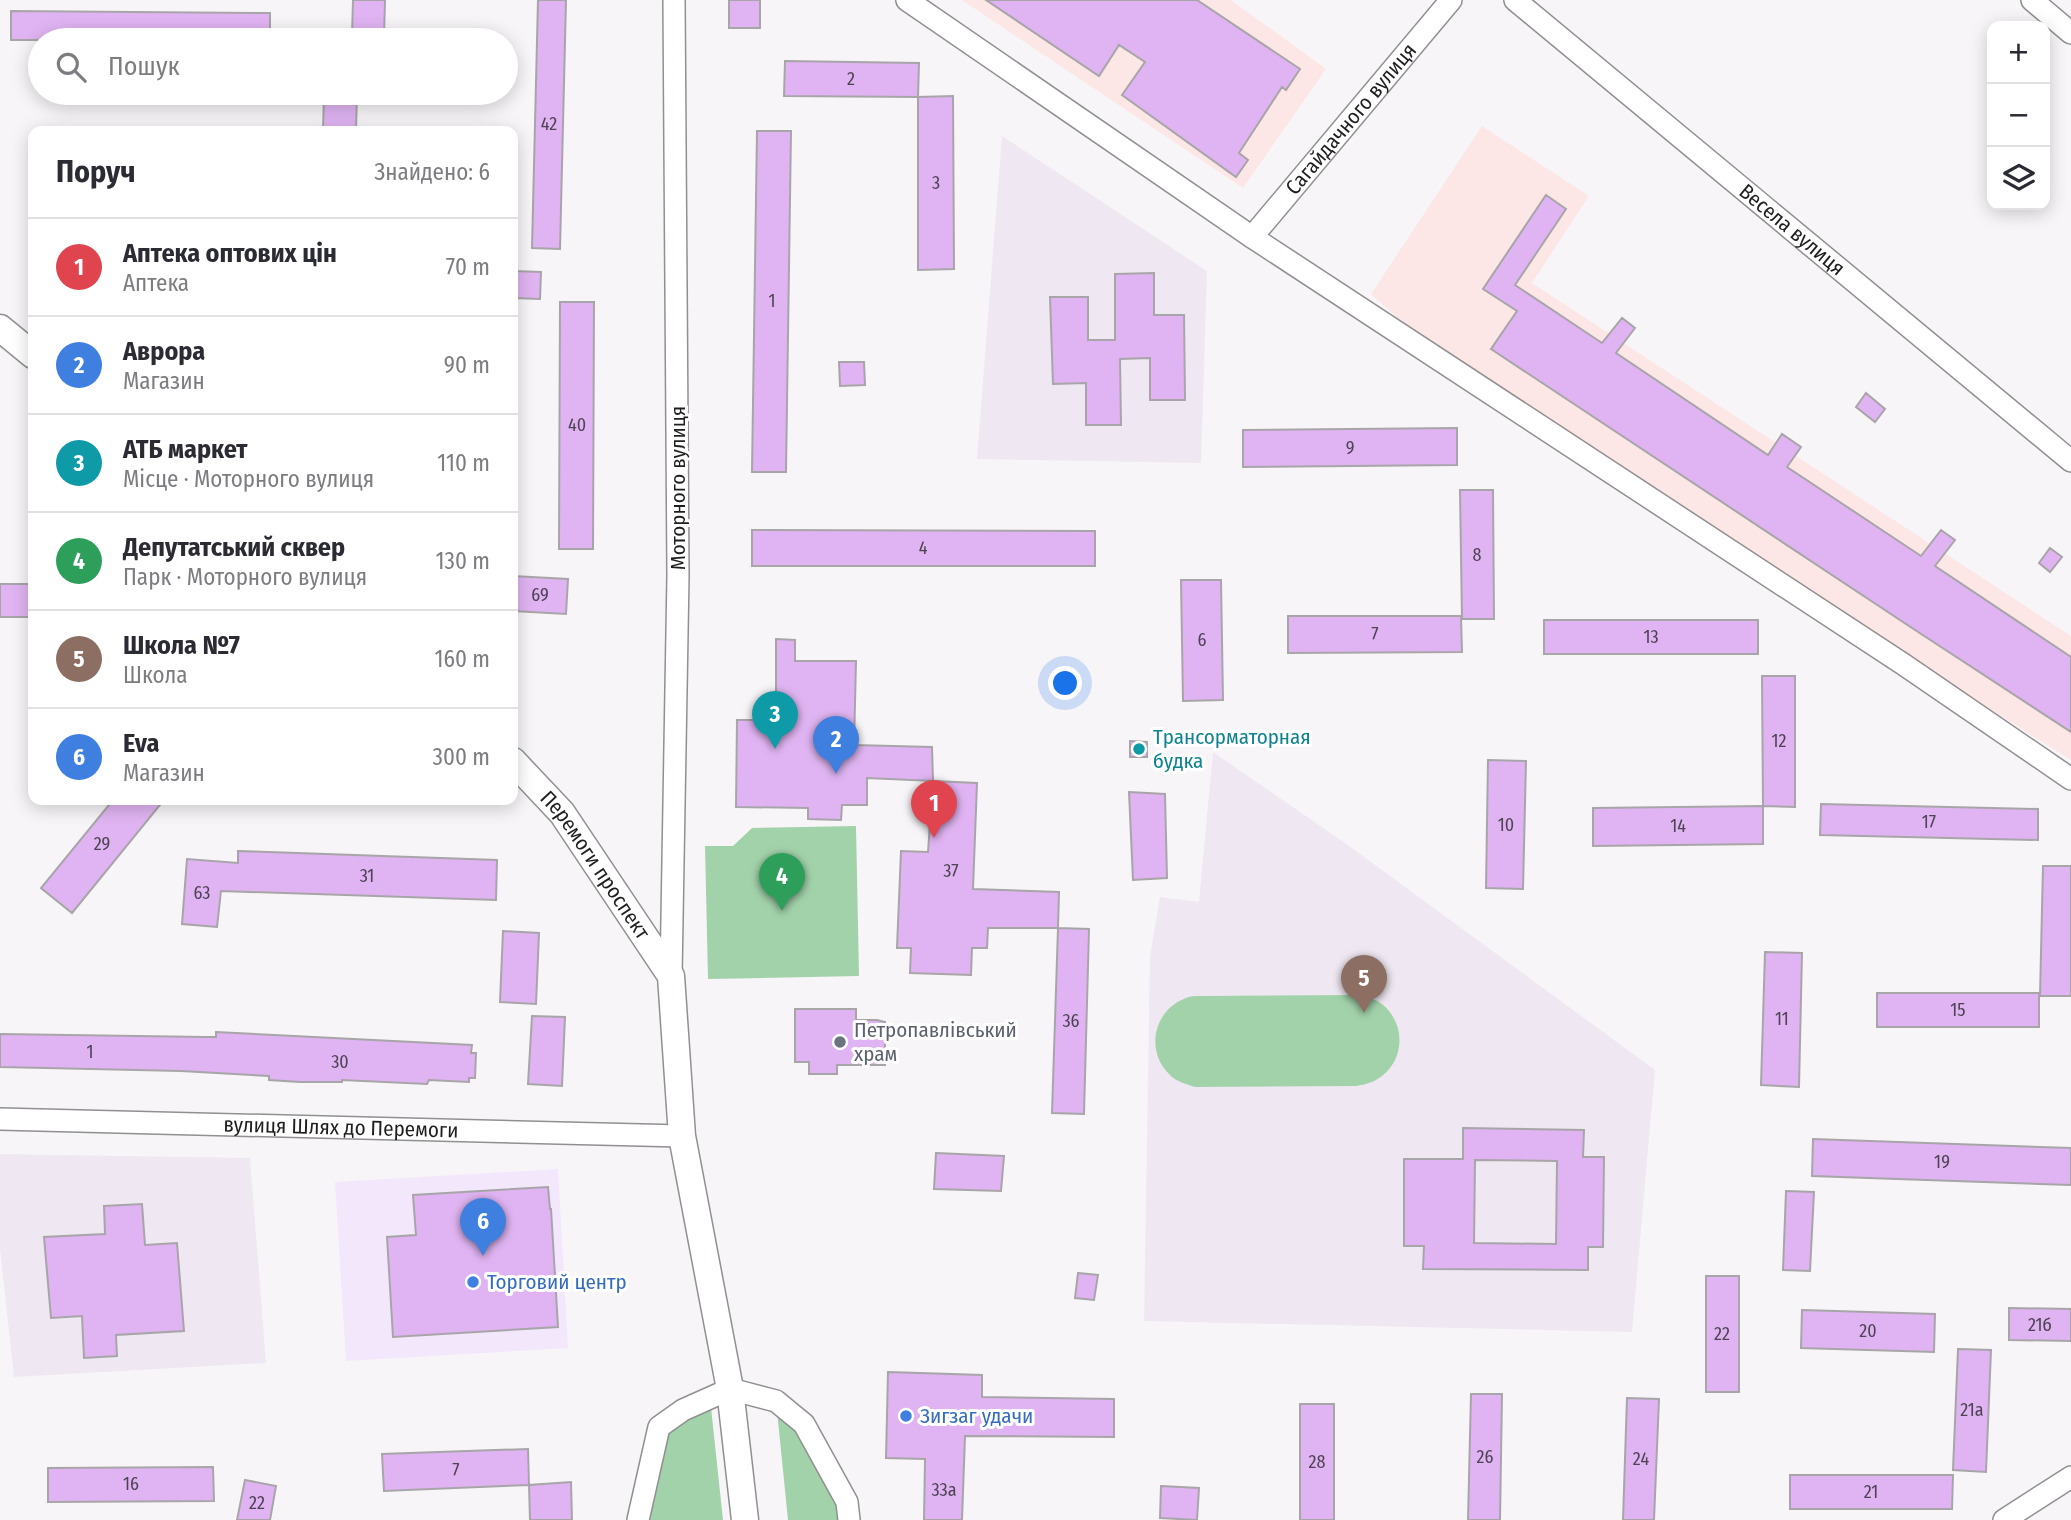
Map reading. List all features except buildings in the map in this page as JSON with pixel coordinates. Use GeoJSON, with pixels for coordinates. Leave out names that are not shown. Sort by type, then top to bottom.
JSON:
{"type":"FeatureCollection","features":[{"type":"Feature","properties":{"kind":"street","name":"Моторного вулиця"},"geometry":{"type":"LineString","coordinates":[[671,976],[678,575],[674,0]]}},
{"type":"Feature","properties":{"kind":"street"},"geometry":{"type":"LineString","coordinates":[[906,0],[1252,237],[1882,651],[2071,779]]}},
{"type":"Feature","properties":{"kind":"street","name":"Сагайдачного вулиця"},"geometry":{"type":"LineString","coordinates":[[1252,237],[1451,0]]}},
{"type":"Feature","properties":{"kind":"street","name":"Весела вулиця"},"geometry":{"type":"LineString","coordinates":[[1515,0],[2071,461]]}},
{"type":"Feature","properties":{"kind":"street"},"geometry":{"type":"LineString","coordinates":[[2032,0],[2071,33]]}},
{"type":"Feature","properties":{"kind":"street"},"geometry":{"type":"LineString","coordinates":[[0,328],[28,351]]}},
{"type":"Feature","properties":{"kind":"street","name":"Перемоги проспект"},"geometry":{"type":"LineString","coordinates":[[518,766],[562,813],[671,976]]}},
{"type":"Feature","properties":{"kind":"street"},"geometry":{"type":"LineString","coordinates":[[671,976],[682,1136],[730,1389],[745,1520]]}},
{"type":"Feature","properties":{"kind":"street","name":"вулиця Шлях до Перемоги"},"geometry":{"type":"LineString","coordinates":[[0,1119],[682,1136]]}},
{"type":"Feature","properties":{"kind":"street"},"geometry":{"type":"LineString","coordinates":[[638,1520],[659,1427],[683,1410],[730,1389],[776,1401],[804,1424],[847,1502],[849,1520]]}},
{"type":"Feature","properties":{"kind":"street"},"geometry":{"type":"LineString","coordinates":[[2004,1520],[2071,1477]]}},
{"type":"Feature","properties":{"kind":"shaded area"},"geometry":{"type":"Polygon","coordinates":[[[962,0],[1231,0],[1326,69],[1243,188],[962,0]]]}},
{"type":"Feature","properties":{"kind":"shaded area"},"geometry":{"type":"Polygon","coordinates":[[[1482,126],[1589,196],[1532,283],[2071,636],[2071,760],[1466,378],[1371,294],[1482,126]]]}},
{"type":"Feature","properties":{"kind":"shaded area"},"geometry":{"type":"Polygon","coordinates":[[[1002,136],[1207,271],[1201,463],[977,459],[1002,136]]]}},
{"type":"Feature","properties":{"kind":"shaded area"},"geometry":{"type":"Polygon","coordinates":[[[1213,752],[1345,843],[1655,1070],[1632,1332],[1144,1321],[1150,957],[1160,897],[1199,902],[1213,752]]]}},
{"type":"Feature","properties":{"kind":"shaded area"},"geometry":{"type":"Polygon","coordinates":[[[0,1154],[250,1158],[266,1363],[14,1377],[0,1249],[0,1154]]]}},
{"type":"Feature","properties":{"kind":"shaded area"},"geometry":{"type":"Polygon","coordinates":[[[558,1169],[568,1348],[346,1361],[335,1182],[558,1169]]]}},
{"type":"Feature","properties":{"kind":"green space"},"geometry":{"type":"Polygon","coordinates":[[[856,826],[859,976],[708,979],[705,846],[733,846],[752,828],[856,826]]]}},
{"type":"Feature","properties":{"kind":"green space"},"geometry":{"type":"Polygon","coordinates":[[[1356,995],[1382,1004],[1391,1013],[1399,1035],[1399,1046],[1391,1067],[1383,1076],[1372,1082],[1356,1086],[1195,1087],[1173,1077],[1162,1066],[1157,1055],[1156,1032],[1160,1022],[1166,1012],[1188,997],[1356,995]]]}},
{"type":"Feature","properties":{"kind":"green space"},"geometry":{"type":"Polygon","coordinates":[[[710,1398],[723,1520],[638,1520],[659,1427],[710,1398]]]}},
{"type":"Feature","properties":{"kind":"green space"},"geometry":{"type":"Polygon","coordinates":[[[776,1401],[804,1424],[849,1520],[788,1520],[776,1401]]]}},
{"type":"Feature","properties":{"kind":"place","name":"АТБ маркет"},"geometry":{"type":"Point","coordinates":[775,749]}},
{"type":"Feature","properties":{"kind":"place","name":"Трансорматорная будка"},"geometry":{"type":"Point","coordinates":[1139,749]}},
{"type":"Feature","properties":{"kind":"place","name":"Аврора"},"geometry":{"type":"Point","coordinates":[836,774]}},
{"type":"Feature","properties":{"kind":"place","name":"Аптека оптових цін"},"geometry":{"type":"Point","coordinates":[934,838]}},
{"type":"Feature","properties":{"kind":"place","name":"Депутатський сквер"},"geometry":{"type":"Point","coordinates":[782,911]}},
{"type":"Feature","properties":{"kind":"place","name":"Школа №7"},"geometry":{"type":"Point","coordinates":[1364,1013]}},
{"type":"Feature","properties":{"kind":"place","name":"Петропавлівський храм"},"geometry":{"type":"Point","coordinates":[840,1042]}},
{"type":"Feature","properties":{"kind":"place","name":"Eva"},"geometry":{"type":"Point","coordinates":[483,1256]}},
{"type":"Feature","properties":{"kind":"place","name":"Торговий центр"},"geometry":{"type":"Point","coordinates":[473,1282]}},
{"type":"Feature","properties":{"kind":"place","name":"Зигзаг удачи"},"geometry":{"type":"Point","coordinates":[906,1416]}}]}
